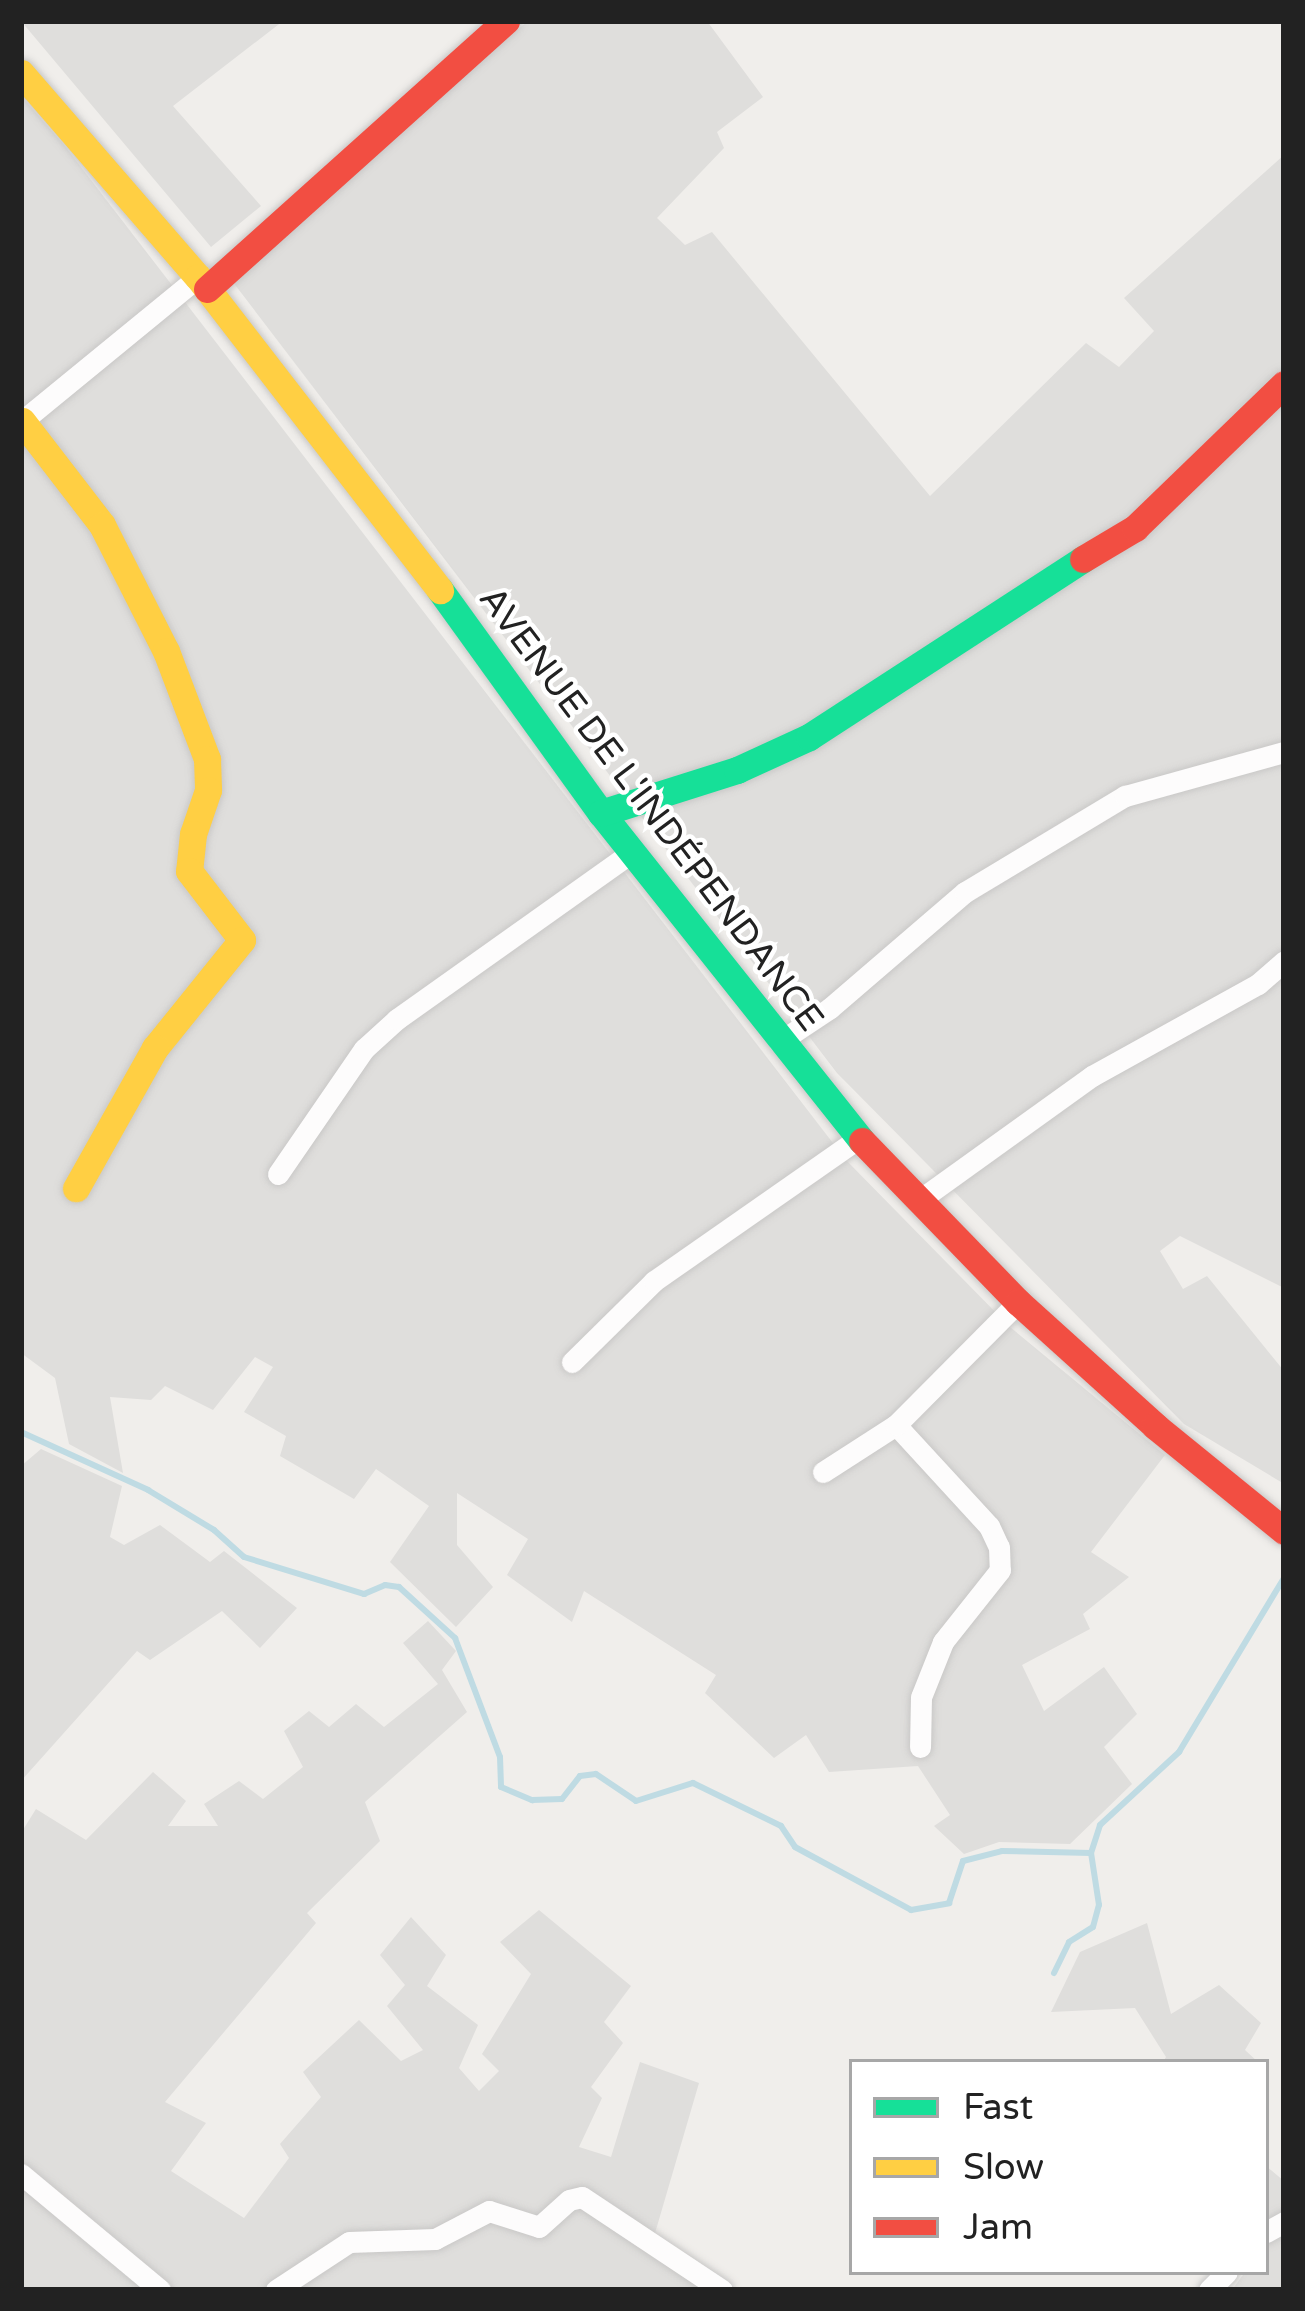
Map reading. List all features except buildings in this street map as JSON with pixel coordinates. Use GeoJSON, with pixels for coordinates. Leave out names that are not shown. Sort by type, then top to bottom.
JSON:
{"type":"FeatureCollection","features":[{"type":"Feature","properties":{"kind":"street"},"geometry":{"type":"LineString","coordinates":[[76,1188],[154,1048],[232,958],[242,940],[189,872],[193,833],[208,790],[207,759],[166,651],[102,525],[21,422],[202,283],[506,21]]}},
{"type":"Feature","properties":{"kind":"street","name":"AVENUE DE L'INDÉPENDANCE"},"geometry":{"type":"LineString","coordinates":[[21,73],[202,283],[412,550],[601,813],[859,1138],[1018,1302],[1155,1426],[1284,1531]]}},
{"type":"Feature","properties":{"kind":"street"},"geometry":{"type":"LineString","coordinates":[[601,813],[737,770],[809,737],[890,687],[1023,594],[1135,528],[1284,384]]}},
{"type":"Feature","properties":{"kind":"street"},"geometry":{"type":"LineString","coordinates":[[779,1042],[830,1008],[965,892],[1125,796],[1284,752]]}},
{"type":"Feature","properties":{"kind":"street"},"geometry":{"type":"LineString","coordinates":[[278,1174],[320,1107],[380,1034],[632,851]]}},
{"type":"Feature","properties":{"kind":"street"},"geometry":{"type":"LineString","coordinates":[[918,1201],[1092,1076],[1258,984],[1284,962]]}},
{"type":"Feature","properties":{"kind":"street"},"geometry":{"type":"LineString","coordinates":[[572,1362],[654,1281],[859,1138]]}},
{"type":"Feature","properties":{"kind":"street"},"geometry":{"type":"LineString","coordinates":[[823,1472],[896,1425],[1018,1302]]}},
{"type":"Feature","properties":{"kind":"street"},"geometry":{"type":"LineString","coordinates":[[896,1425],[989,1526],[999,1547],[1000,1570],[943,1642],[921,1697],[920,1748]]}},
{"type":"Feature","properties":{"kind":"street"},"geometry":{"type":"LineString","coordinates":[[21,2174],[160,2290]]}},
{"type":"Feature","properties":{"kind":"street"},"geometry":{"type":"LineString","coordinates":[[276,2290],[349,2242],[435,2239],[489,2211],[539,2227],[569,2200],[582,2197],[722,2290]]}},
{"type":"Feature","properties":{"kind":"shaded area"},"geometry":{"type":"Polygon","coordinates":[[[21,21],[283,21],[173,106],[261,206],[211,247],[21,21]]]}},
{"type":"Feature","properties":{"kind":"shaded area"},"geometry":{"type":"Polygon","coordinates":[[[528,21],[707,21],[763,97],[717,132],[724,148],[657,218],[685,245],[712,232],[930,496],[1086,343],[1119,367],[1154,331],[1124,298],[1284,155],[1284,1288],[1180,1236],[1160,1251],[1183,1289],[1207,1276],[1284,1371],[1281,1482],[1184,1424],[837,1073],[226,273],[528,21]]]}},
{"type":"Feature","properties":{"kind":"shaded area"},"geometry":{"type":"Polygon","coordinates":[[[21,96],[64,145],[846,1160],[1010,1327],[1165,1455],[1091,1552],[1129,1577],[1083,1614],[1090,1629],[1022,1665],[1044,1711],[1104,1667],[1137,1714],[1104,1747],[1132,1784],[1070,1844],[999,1842],[964,1854],[934,1826],[950,1815],[918,1766],[829,1772],[806,1735],[774,1758],[705,1693],[716,1675],[584,1591],[572,1622],[507,1575],[528,1539],[457,1493],[457,1545],[493,1587],[456,1627],[390,1562],[429,1506],[376,1469],[354,1499],[280,1456],[286,1436],[244,1412],[273,1367],[255,1357],[213,1410],[165,1386],[151,1400],[110,1397],[123,1473],[69,1444],[55,1378],[21,1353],[21,96]]]}},
{"type":"Feature","properties":{"kind":"shaded area"},"geometry":{"type":"Polygon","coordinates":[[[41,1449],[122,1486],[110,1537],[124,1545],[160,1525],[210,1562],[224,1551],[297,1608],[260,1648],[222,1611],[150,1660],[137,1651],[21,1781],[21,1466],[41,1449]]]}},
{"type":"Feature","properties":{"kind":"shaded area"},"geometry":{"type":"Polygon","coordinates":[[[428,1621],[456,1651],[442,1670],[467,1712],[365,1802],[380,1841],[307,1913],[316,1923],[165,2102],[206,2123],[171,2171],[244,2218],[289,2158],[280,2144],[321,2097],[303,2072],[359,2020],[401,2061],[423,2050],[387,2006],[405,1985],[380,1955],[411,1917],[446,1955],[427,1986],[478,2025],[459,2068],[479,2091],[499,2071],[482,2054],[531,1974],[500,1942],[539,1910],[631,1986],[604,2022],[623,2043],[591,2087],[602,2098],[579,2147],[611,2157],[640,2062],[699,2083],[653,2240],[706,2284],[701,2290],[21,2290],[21,1833],[36,1809],[86,1840],[153,1772],[186,1801],[168,1826],[218,1826],[204,1804],[239,1781],[263,1799],[303,1767],[284,1731],[309,1711],[329,1727],[356,1704],[384,1727],[438,1684],[403,1643],[428,1621]]]}},
{"type":"Feature","properties":{"kind":"shaded area"},"geometry":{"type":"Polygon","coordinates":[[[1147,1923],[1171,2014],[1219,1985],[1261,2023],[1245,2050],[1255,2059],[1165,2059],[1135,2008],[1051,2012],[1080,1952],[1147,1923]]]}},
{"type":"Feature","properties":{"kind":"shaded area"},"geometry":{"type":"Polygon","coordinates":[[[1269,2168],[1284,2181],[1284,2290],[1232,2290],[1243,2275],[1269,2275],[1269,2168]]]}},
{"type":"Feature","properties":{"kind":"waterway"},"geometry":{"type":"LineString","coordinates":[[21,1432],[148,1490],[214,1530],[244,1557],[364,1594],[385,1585],[399,1587],[455,1638],[500,1757],[501,1787],[532,1800],[562,1799],[580,1776],[596,1774],[636,1801],[693,1783],[781,1826],[795,1847],[911,1910],[949,1903],[963,1861],[1002,1851],[1091,1853]]}},
{"type":"Feature","properties":{"kind":"waterway"},"geometry":{"type":"LineString","coordinates":[[1054,1973],[1069,1942],[1093,1927],[1099,1905],[1091,1853],[1100,1825],[1179,1752],[1284,1578]]}},
{"type":"Feature","properties":{"kind":"traffic: fast"},"geometry":{"type":"LineString","coordinates":[[601,813],[737,770],[809,737],[1083,559]]}},
{"type":"Feature","properties":{"kind":"traffic: fast"},"geometry":{"type":"LineString","coordinates":[[440,590],[601,813],[862,1141]]}},
{"type":"Feature","properties":{"kind":"traffic: slow"},"geometry":{"type":"LineString","coordinates":[[21,73],[198,277],[440,590]]}},
{"type":"Feature","properties":{"kind":"traffic: slow"},"geometry":{"type":"LineString","coordinates":[[22,421],[102,525],[166,651],[207,759],[208,790],[193,834],[189,871],[242,940],[155,1048],[76,1188]]}},
{"type":"Feature","properties":{"kind":"traffic: jam"},"geometry":{"type":"LineString","coordinates":[[207,289],[506,21]]}},
{"type":"Feature","properties":{"kind":"traffic: jam"},"geometry":{"type":"LineString","coordinates":[[1083,559],[1135,528],[1284,384]]}},
{"type":"Feature","properties":{"kind":"traffic: jam"},"geometry":{"type":"LineString","coordinates":[[862,1141],[1018,1302],[1155,1426],[1284,1531]]}}]}
